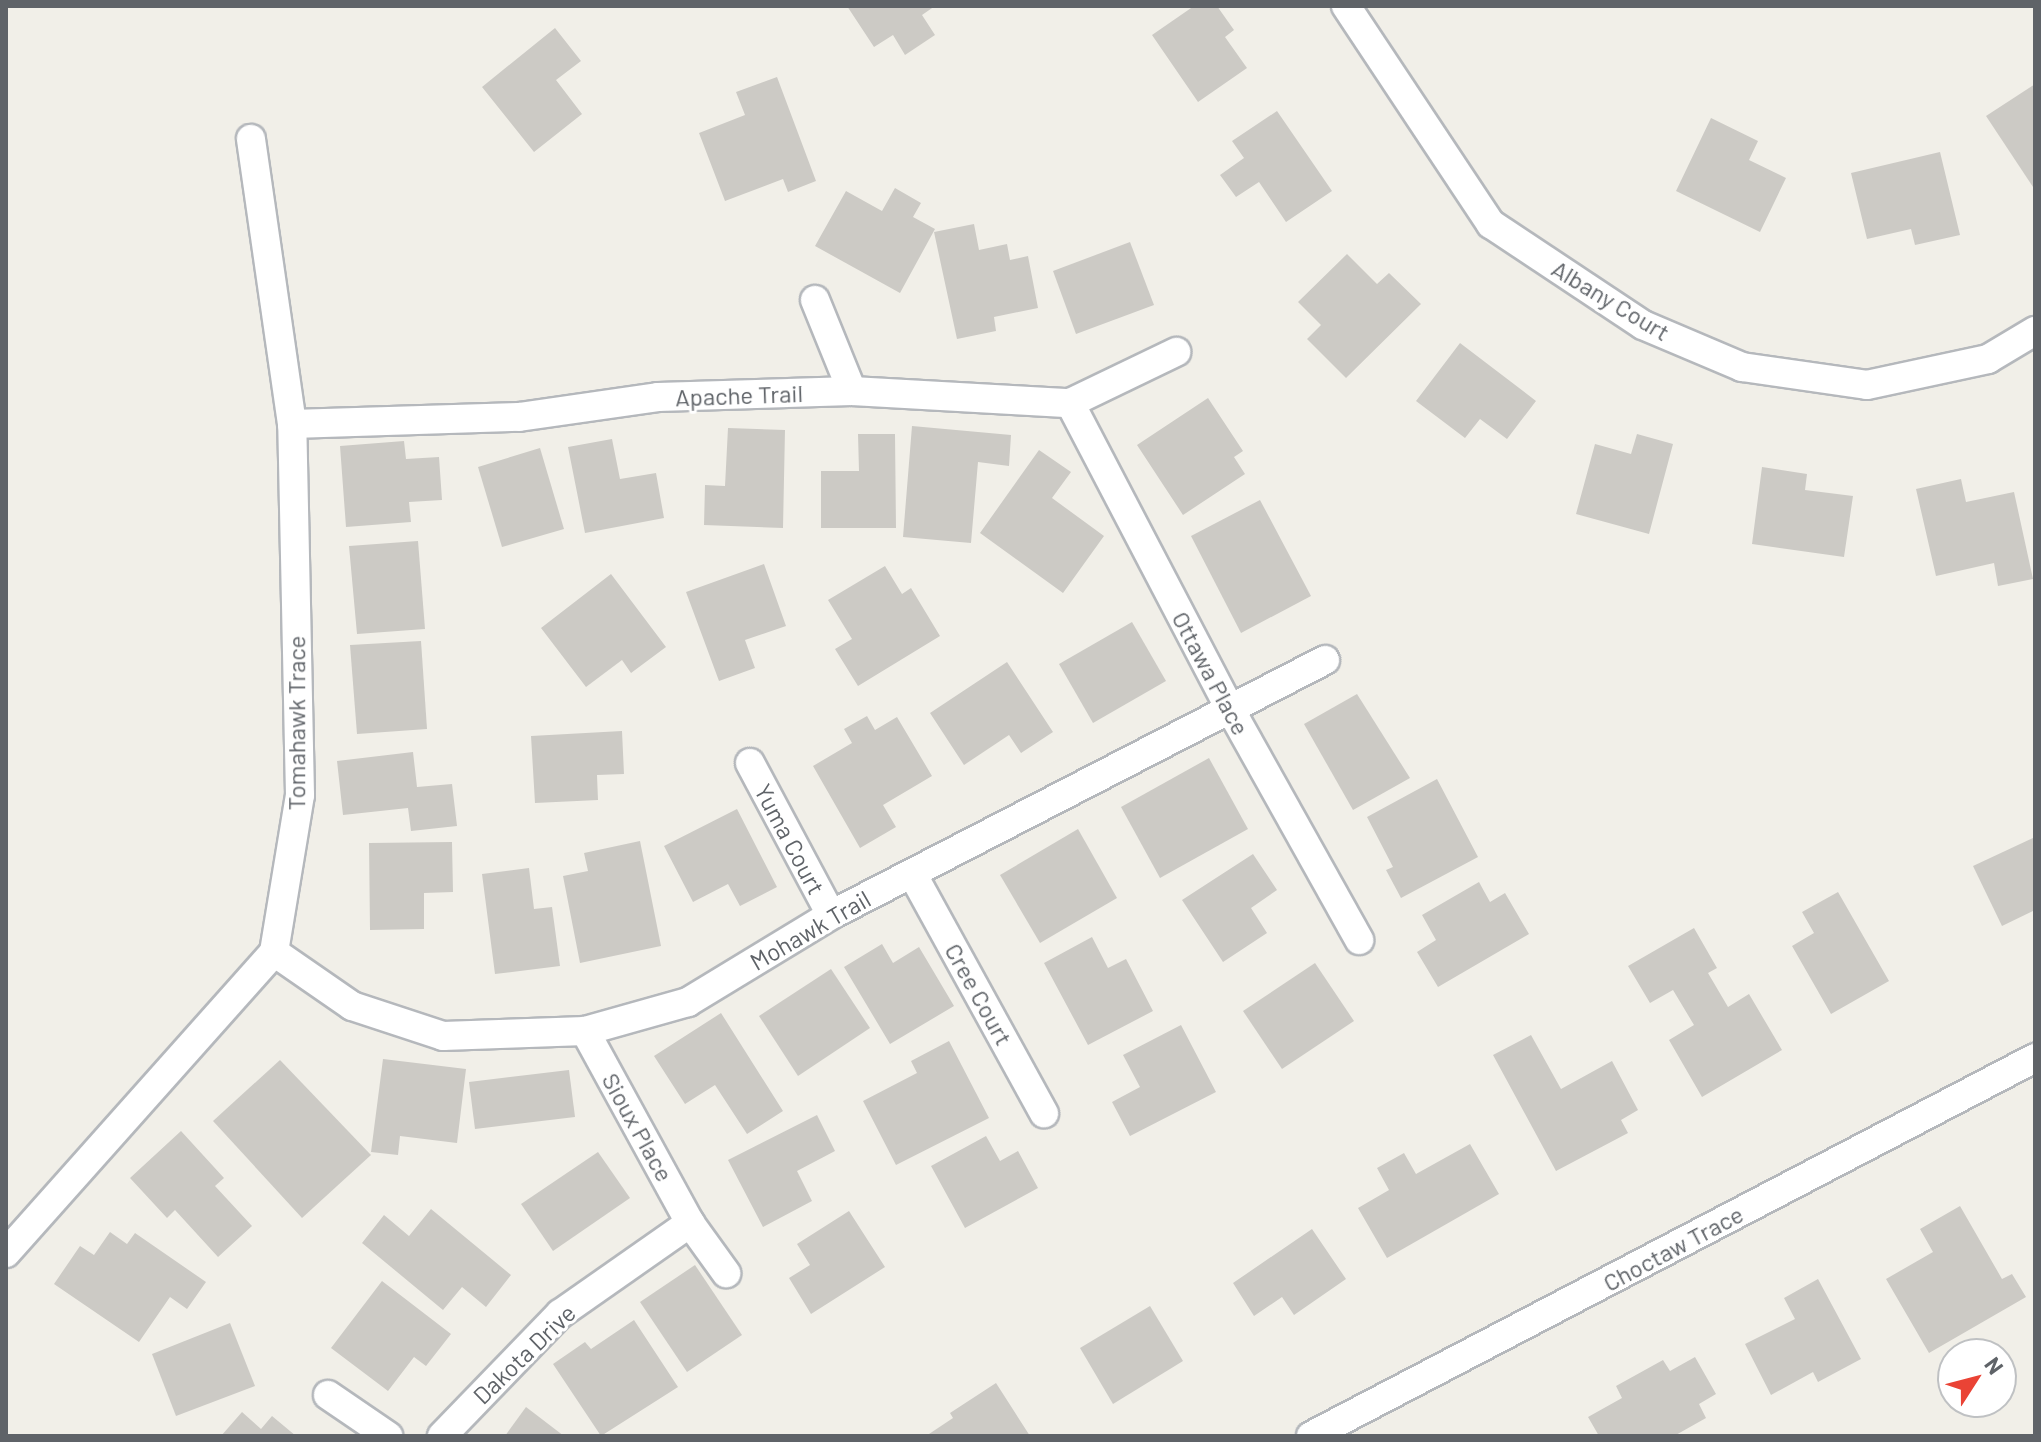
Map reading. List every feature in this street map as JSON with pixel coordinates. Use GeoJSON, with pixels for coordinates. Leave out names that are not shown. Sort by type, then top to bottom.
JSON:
{"type":"FeatureCollection","features":[{"type":"Feature","properties":{"kind":"street","name":"Albany Court"},"geometry":{"type":"LineString","coordinates":[[1346,6],[1491,224],[1643,325],[1742,367],[1867,385],[1988,359],[2035,331]]}},
{"type":"Feature","properties":{"kind":"street","name":"Tomahawk Trace"},"geometry":{"type":"LineString","coordinates":[[251,139],[292,424],[300,795],[274,952]]}},
{"type":"Feature","properties":{"kind":"street"},"geometry":{"type":"LineString","coordinates":[[815,300],[852,391]]}},
{"type":"Feature","properties":{"kind":"street","name":"Apache Trail"},"geometry":{"type":"LineString","coordinates":[[292,424],[519,417],[658,397],[852,391],[1070,403],[1176,352]]}},
{"type":"Feature","properties":{"kind":"street","name":"Ottawa Place"},"geometry":{"type":"LineString","coordinates":[[1070,403],[1229,707],[1359,940]]}},
{"type":"Feature","properties":{"kind":"street","name":"Mohawk Trail"},"geometry":{"type":"LineString","coordinates":[[274,952],[352,1006],[443,1036],[585,1031],[688,1002],[831,915],[1325,660]]}},
{"type":"Feature","properties":{"kind":"street","name":"Yuma Court"},"geometry":{"type":"LineString","coordinates":[[750,763],[831,915]]}},
{"type":"Feature","properties":{"kind":"street","name":"Cree Court"},"geometry":{"type":"LineString","coordinates":[[913,875],[1044,1113]]}},
{"type":"Feature","properties":{"kind":"street"},"geometry":{"type":"LineString","coordinates":[[6,1253],[274,952]]}},
{"type":"Feature","properties":{"kind":"street","name":"Sioux Place"},"geometry":{"type":"LineString","coordinates":[[585,1031],[690,1223],[726,1273]]}},
{"type":"Feature","properties":{"kind":"street","name":"Choctaw Trace"},"geometry":{"type":"LineString","coordinates":[[1311,1436],[2035,1058]]}},
{"type":"Feature","properties":{"kind":"street","name":"Dakota Drive"},"geometry":{"type":"LineString","coordinates":[[442,1436],[560,1314],[690,1223]]}},
{"type":"Feature","properties":{"kind":"street"},"geometry":{"type":"LineString","coordinates":[[328,1395],[388,1436]]}},
{"type":"Feature","properties":{"kind":"building"},"geometry":{"type":"Polygon","coordinates":[[[847,6],[935,6],[922,15],[935,35],[905,55],[893,35],[874,47],[847,6]]]}},
{"type":"Feature","properties":{"kind":"building"},"geometry":{"type":"Polygon","coordinates":[[[1194,6],[1217,6],[1234,30],[1225,37],[1247,68],[1198,102],[1152,35],[1194,6]]]}},
{"type":"Feature","properties":{"kind":"building"},"geometry":{"type":"Polygon","coordinates":[[[555,28],[581,61],[556,80],[582,114],[534,152],[482,87],[555,28]]]}},
{"type":"Feature","properties":{"kind":"building"},"geometry":{"type":"Polygon","coordinates":[[[777,77],[816,181],[788,192],[783,179],[725,201],[699,133],[745,115],[736,92],[777,77]]]}},
{"type":"Feature","properties":{"kind":"building"},"geometry":{"type":"Polygon","coordinates":[[[2035,84],[2035,190],[1986,116],[2035,84]]]}},
{"type":"Feature","properties":{"kind":"building"},"geometry":{"type":"Polygon","coordinates":[[[1277,111],[1332,191],[1286,222],[1259,182],[1236,197],[1220,175],[1244,158],[1232,141],[1277,111]]]}},
{"type":"Feature","properties":{"kind":"building"},"geometry":{"type":"Polygon","coordinates":[[[1711,118],[1758,141],[1749,160],[1786,178],[1760,232],[1676,191],[1711,118]]]}},
{"type":"Feature","properties":{"kind":"building"},"geometry":{"type":"Polygon","coordinates":[[[1940,152],[1960,235],[1915,245],[1911,229],[1867,239],[1851,173],[1940,152]]]}},
{"type":"Feature","properties":{"kind":"building"},"geometry":{"type":"Polygon","coordinates":[[[895,188],[921,203],[913,217],[935,229],[900,293],[815,246],[846,191],[882,211],[895,188]]]}},
{"type":"Feature","properties":{"kind":"building"},"geometry":{"type":"Polygon","coordinates":[[[974,224],[979,250],[1007,244],[1010,260],[1028,256],[1038,308],[994,317],[996,331],[957,339],[934,232],[974,224]]]}},
{"type":"Feature","properties":{"kind":"building"},"geometry":{"type":"Polygon","coordinates":[[[1130,242],[1154,305],[1076,334],[1053,271],[1130,242]]]}},
{"type":"Feature","properties":{"kind":"building"},"geometry":{"type":"Polygon","coordinates":[[[1347,254],[1377,284],[1389,273],[1421,304],[1346,378],[1307,339],[1321,325],[1298,302],[1347,254]]]}},
{"type":"Feature","properties":{"kind":"building"},"geometry":{"type":"Polygon","coordinates":[[[1460,343],[1536,401],[1507,439],[1480,419],[1465,438],[1416,401],[1460,343]]]}},
{"type":"Feature","properties":{"kind":"building"},"geometry":{"type":"Polygon","coordinates":[[[1208,398],[1243,451],[1234,457],[1245,474],[1183,515],[1137,445],[1208,398]]]}},
{"type":"Feature","properties":{"kind":"building"},"geometry":{"type":"Polygon","coordinates":[[[912,426],[1011,435],[1009,466],[978,462],[971,543],[903,537],[912,426]]]}},
{"type":"Feature","properties":{"kind":"building"},"geometry":{"type":"Polygon","coordinates":[[[728,428],[785,430],[783,528],[704,525],[705,485],[725,486],[728,428]]]}},
{"type":"Feature","properties":{"kind":"building"},"geometry":{"type":"Polygon","coordinates":[[[858,434],[895,434],[896,528],[821,528],[821,471],[859,471],[858,434]]]}},
{"type":"Feature","properties":{"kind":"building"},"geometry":{"type":"Polygon","coordinates":[[[1637,434],[1673,444],[1649,534],[1576,514],[1595,444],[1631,454],[1637,434]]]}},
{"type":"Feature","properties":{"kind":"building"},"geometry":{"type":"Polygon","coordinates":[[[612,439],[620,479],[656,473],[664,518],[585,533],[568,447],[612,439]]]}},
{"type":"Feature","properties":{"kind":"building"},"geometry":{"type":"Polygon","coordinates":[[[404,441],[406,459],[439,457],[442,500],[409,502],[411,522],[346,527],[340,446],[404,441]]]}},
{"type":"Feature","properties":{"kind":"building"},"geometry":{"type":"Polygon","coordinates":[[[540,448],[564,529],[502,547],[478,467],[540,448]]]}},
{"type":"Feature","properties":{"kind":"building"},"geometry":{"type":"Polygon","coordinates":[[[1039,450],[1071,472],[1052,498],[1104,536],[1063,593],[980,533],[1039,450]]]}},
{"type":"Feature","properties":{"kind":"building"},"geometry":{"type":"Polygon","coordinates":[[[1762,467],[1807,474],[1805,490],[1853,496],[1844,557],[1752,544],[1762,467]]]}},
{"type":"Feature","properties":{"kind":"building"},"geometry":{"type":"Polygon","coordinates":[[[1961,479],[1966,502],[2014,492],[2033,579],[1998,586],[1994,563],[1936,576],[1916,489],[1961,479]]]}},
{"type":"Feature","properties":{"kind":"building"},"geometry":{"type":"Polygon","coordinates":[[[1260,500],[1311,596],[1241,633],[1191,536],[1260,500]]]}},
{"type":"Feature","properties":{"kind":"building"},"geometry":{"type":"Polygon","coordinates":[[[418,541],[425,629],[357,634],[349,546],[418,541]]]}},
{"type":"Feature","properties":{"kind":"building"},"geometry":{"type":"Polygon","coordinates":[[[764,564],[786,626],[745,640],[755,668],[719,681],[686,592],[764,564]]]}},
{"type":"Feature","properties":{"kind":"building"},"geometry":{"type":"Polygon","coordinates":[[[885,566],[902,594],[911,588],[940,636],[858,686],[835,649],[852,639],[828,600],[885,566]]]}},
{"type":"Feature","properties":{"kind":"building"},"geometry":{"type":"Polygon","coordinates":[[[611,574],[666,647],[631,673],[622,660],[586,687],[541,628],[611,574]]]}},
{"type":"Feature","properties":{"kind":"building"},"geometry":{"type":"Polygon","coordinates":[[[1132,622],[1166,681],[1093,723],[1059,664],[1132,622]]]}},
{"type":"Feature","properties":{"kind":"building"},"geometry":{"type":"Polygon","coordinates":[[[421,641],[427,729],[357,734],[350,645],[421,641]]]}},
{"type":"Feature","properties":{"kind":"building"},"geometry":{"type":"Polygon","coordinates":[[[1007,662],[1053,732],[1021,753],[1009,735],[964,765],[930,713],[1007,662]]]}},
{"type":"Feature","properties":{"kind":"building"},"geometry":{"type":"Polygon","coordinates":[[[1357,694],[1410,778],[1353,810],[1304,724],[1357,694]]]}},
{"type":"Feature","properties":{"kind":"building"},"geometry":{"type":"Polygon","coordinates":[[[867,716],[875,730],[897,717],[932,776],[883,805],[896,827],[860,848],[813,766],[852,743],[844,729],[867,716]]]}},
{"type":"Feature","properties":{"kind":"building"},"geometry":{"type":"Polygon","coordinates":[[[622,731],[624,774],[597,775],[598,800],[535,803],[531,736],[622,731]]]}},
{"type":"Feature","properties":{"kind":"building"},"geometry":{"type":"Polygon","coordinates":[[[413,752],[417,787],[452,784],[457,826],[411,831],[408,808],[343,815],[337,761],[413,752]]]}},
{"type":"Feature","properties":{"kind":"building"},"geometry":{"type":"Polygon","coordinates":[[[1209,758],[1248,829],[1160,878],[1121,807],[1209,758]]]}},
{"type":"Feature","properties":{"kind":"building"},"geometry":{"type":"Polygon","coordinates":[[[1437,779],[1478,857],[1401,898],[1386,870],[1393,867],[1367,817],[1437,779]]]}},
{"type":"Feature","properties":{"kind":"building"},"geometry":{"type":"Polygon","coordinates":[[[737,809],[777,887],[740,906],[728,884],[693,902],[664,846],[737,809]]]}},
{"type":"Feature","properties":{"kind":"building"},"geometry":{"type":"Polygon","coordinates":[[[1078,829],[1117,898],[1040,943],[1000,875],[1078,829]]]}},
{"type":"Feature","properties":{"kind":"building"},"geometry":{"type":"Polygon","coordinates":[[[2035,837],[2035,910],[2002,926],[1973,866],[2035,837]]]}},
{"type":"Feature","properties":{"kind":"building"},"geometry":{"type":"Polygon","coordinates":[[[640,841],[661,946],[580,963],[563,876],[588,871],[584,853],[640,841]]]}},
{"type":"Feature","properties":{"kind":"building"},"geometry":{"type":"Polygon","coordinates":[[[452,842],[453,892],[424,893],[424,929],[370,930],[369,843],[452,842]]]}},
{"type":"Feature","properties":{"kind":"building"},"geometry":{"type":"Polygon","coordinates":[[[1253,854],[1277,890],[1251,908],[1267,933],[1223,962],[1182,900],[1253,854]]]}},
{"type":"Feature","properties":{"kind":"building"},"geometry":{"type":"Polygon","coordinates":[[[529,868],[534,909],[552,907],[560,966],[495,974],[482,874],[529,868]]]}},
{"type":"Feature","properties":{"kind":"building"},"geometry":{"type":"Polygon","coordinates":[[[1479,882],[1490,902],[1505,893],[1529,934],[1438,987],[1417,952],[1436,940],[1422,915],[1479,882]]]}},
{"type":"Feature","properties":{"kind":"building"},"geometry":{"type":"Polygon","coordinates":[[[1838,892],[1889,981],[1831,1014],[1792,946],[1814,933],[1802,912],[1838,892]]]}},
{"type":"Feature","properties":{"kind":"building"},"geometry":{"type":"Polygon","coordinates":[[[1694,928],[1717,968],[1708,973],[1728,1007],[1749,994],[1782,1050],[1702,1097],[1669,1040],[1694,1025],[1673,990],[1650,1003],[1628,966],[1694,928]]]}},
{"type":"Feature","properties":{"kind":"building"},"geometry":{"type":"Polygon","coordinates":[[[1092,937],[1108,968],[1126,959],[1153,1011],[1088,1045],[1044,963],[1092,937]]]}},
{"type":"Feature","properties":{"kind":"building"},"geometry":{"type":"Polygon","coordinates":[[[882,944],[893,963],[919,947],[954,1006],[890,1044],[844,967],[882,944]]]}},
{"type":"Feature","properties":{"kind":"building"},"geometry":{"type":"Polygon","coordinates":[[[1315,963],[1354,1021],[1282,1069],[1243,1011],[1315,963]]]}},
{"type":"Feature","properties":{"kind":"building"},"geometry":{"type":"Polygon","coordinates":[[[831,969],[870,1028],[798,1076],[759,1016],[831,969]]]}},
{"type":"Feature","properties":{"kind":"building"},"geometry":{"type":"Polygon","coordinates":[[[721,1013],[783,1111],[747,1134],[715,1085],[685,1104],[654,1056],[721,1013]]]}},
{"type":"Feature","properties":{"kind":"building"},"geometry":{"type":"Polygon","coordinates":[[[1181,1025],[1216,1092],[1130,1136],[1112,1102],[1140,1087],[1123,1055],[1181,1025]]]}},
{"type":"Feature","properties":{"kind":"building"},"geometry":{"type":"Polygon","coordinates":[[[1531,1035],[1561,1089],[1612,1061],[1638,1110],[1621,1120],[1628,1133],[1556,1171],[1493,1055],[1531,1035]]]}},
{"type":"Feature","properties":{"kind":"building"},"geometry":{"type":"Polygon","coordinates":[[[949,1041],[989,1118],[896,1165],[863,1101],[917,1073],[911,1061],[949,1041]]]}},
{"type":"Feature","properties":{"kind":"building"},"geometry":{"type":"Polygon","coordinates":[[[383,1059],[466,1069],[457,1143],[400,1136],[398,1155],[371,1152],[383,1059]]]}},
{"type":"Feature","properties":{"kind":"building"},"geometry":{"type":"Polygon","coordinates":[[[280,1060],[371,1155],[302,1218],[213,1121],[280,1060]]]}},
{"type":"Feature","properties":{"kind":"building"},"geometry":{"type":"Polygon","coordinates":[[[569,1070],[575,1117],[475,1129],[469,1082],[569,1070]]]}},
{"type":"Feature","properties":{"kind":"building"},"geometry":{"type":"Polygon","coordinates":[[[817,1115],[835,1151],[797,1171],[812,1201],[763,1227],[728,1160],[817,1115]]]}},
{"type":"Feature","properties":{"kind":"building"},"geometry":{"type":"Polygon","coordinates":[[[181,1131],[224,1178],[215,1186],[252,1226],[218,1257],[175,1210],[167,1218],[130,1178],[181,1131]]]}},
{"type":"Feature","properties":{"kind":"building"},"geometry":{"type":"Polygon","coordinates":[[[986,1136],[1000,1161],[1018,1151],[1038,1188],[965,1228],[931,1166],[986,1136]]]}},
{"type":"Feature","properties":{"kind":"building"},"geometry":{"type":"Polygon","coordinates":[[[1470,1144],[1499,1194],[1387,1258],[1358,1208],[1389,1190],[1377,1168],[1404,1153],[1416,1174],[1470,1144]]]}},
{"type":"Feature","properties":{"kind":"building"},"geometry":{"type":"Polygon","coordinates":[[[598,1152],[630,1198],[553,1251],[521,1204],[598,1152]]]}},
{"type":"Feature","properties":{"kind":"building"},"geometry":{"type":"Polygon","coordinates":[[[1960,1206],[2002,1279],[2012,1274],[2026,1297],[1955,1338],[1937,1338],[1937,1348],[1929,1353],[1886,1279],[1933,1252],[1920,1229],[1960,1206]]]}},
{"type":"Feature","properties":{"kind":"building"},"geometry":{"type":"Polygon","coordinates":[[[431,1209],[511,1275],[486,1307],[462,1287],[443,1310],[362,1243],[384,1215],[409,1236],[431,1209]]]}},
{"type":"Feature","properties":{"kind":"building"},"geometry":{"type":"Polygon","coordinates":[[[849,1211],[885,1267],[811,1314],[789,1278],[810,1265],[797,1244],[849,1211]]]}},
{"type":"Feature","properties":{"kind":"building"},"geometry":{"type":"Polygon","coordinates":[[[1312,1229],[1346,1279],[1294,1315],[1282,1297],[1254,1316],[1233,1283],[1312,1229]]]}},
{"type":"Feature","properties":{"kind":"building"},"geometry":{"type":"Polygon","coordinates":[[[110,1232],[127,1244],[135,1233],[206,1282],[187,1309],[170,1297],[139,1342],[54,1284],[80,1246],[94,1255],[110,1232]]]}},
{"type":"Feature","properties":{"kind":"building"},"geometry":{"type":"Polygon","coordinates":[[[695,1265],[742,1335],[687,1372],[640,1302],[695,1265]]]}},
{"type":"Feature","properties":{"kind":"building"},"geometry":{"type":"Polygon","coordinates":[[[1818,1279],[1861,1359],[1818,1382],[1813,1372],[1771,1395],[1745,1344],[1795,1319],[1784,1298],[1818,1279]]]}},
{"type":"Feature","properties":{"kind":"building"},"geometry":{"type":"Polygon","coordinates":[[[382,1281],[451,1334],[426,1366],[414,1357],[388,1391],[331,1348],[382,1281]]]}},
{"type":"Feature","properties":{"kind":"building"},"geometry":{"type":"Polygon","coordinates":[[[1150,1306],[1183,1361],[1113,1404],[1080,1348],[1150,1306]]]}},
{"type":"Feature","properties":{"kind":"building"},"geometry":{"type":"Polygon","coordinates":[[[634,1320],[678,1387],[601,1436],[553,1364],[585,1342],[591,1349],[634,1320]]]}},
{"type":"Feature","properties":{"kind":"building"},"geometry":{"type":"Polygon","coordinates":[[[230,1323],[255,1386],[176,1416],[152,1354],[230,1323]]]}},
{"type":"Feature","properties":{"kind":"building"},"geometry":{"type":"Polygon","coordinates":[[[1695,1357],[1716,1394],[1699,1404],[1706,1418],[1674,1436],[1599,1436],[1588,1417],[1622,1398],[1616,1386],[1663,1360],[1670,1371],[1695,1357]]]}},
{"type":"Feature","properties":{"kind":"building"},"geometry":{"type":"Polygon","coordinates":[[[996,1383],[1030,1436],[926,1436],[953,1418],[950,1413],[996,1383]]]}},
{"type":"Feature","properties":{"kind":"building"},"geometry":{"type":"Polygon","coordinates":[[[526,1407],[564,1436],[505,1436],[526,1407]]]}},
{"type":"Feature","properties":{"kind":"building"},"geometry":{"type":"Polygon","coordinates":[[[242,1412],[261,1429],[272,1416],[296,1436],[221,1436],[242,1412]]]}}]}
